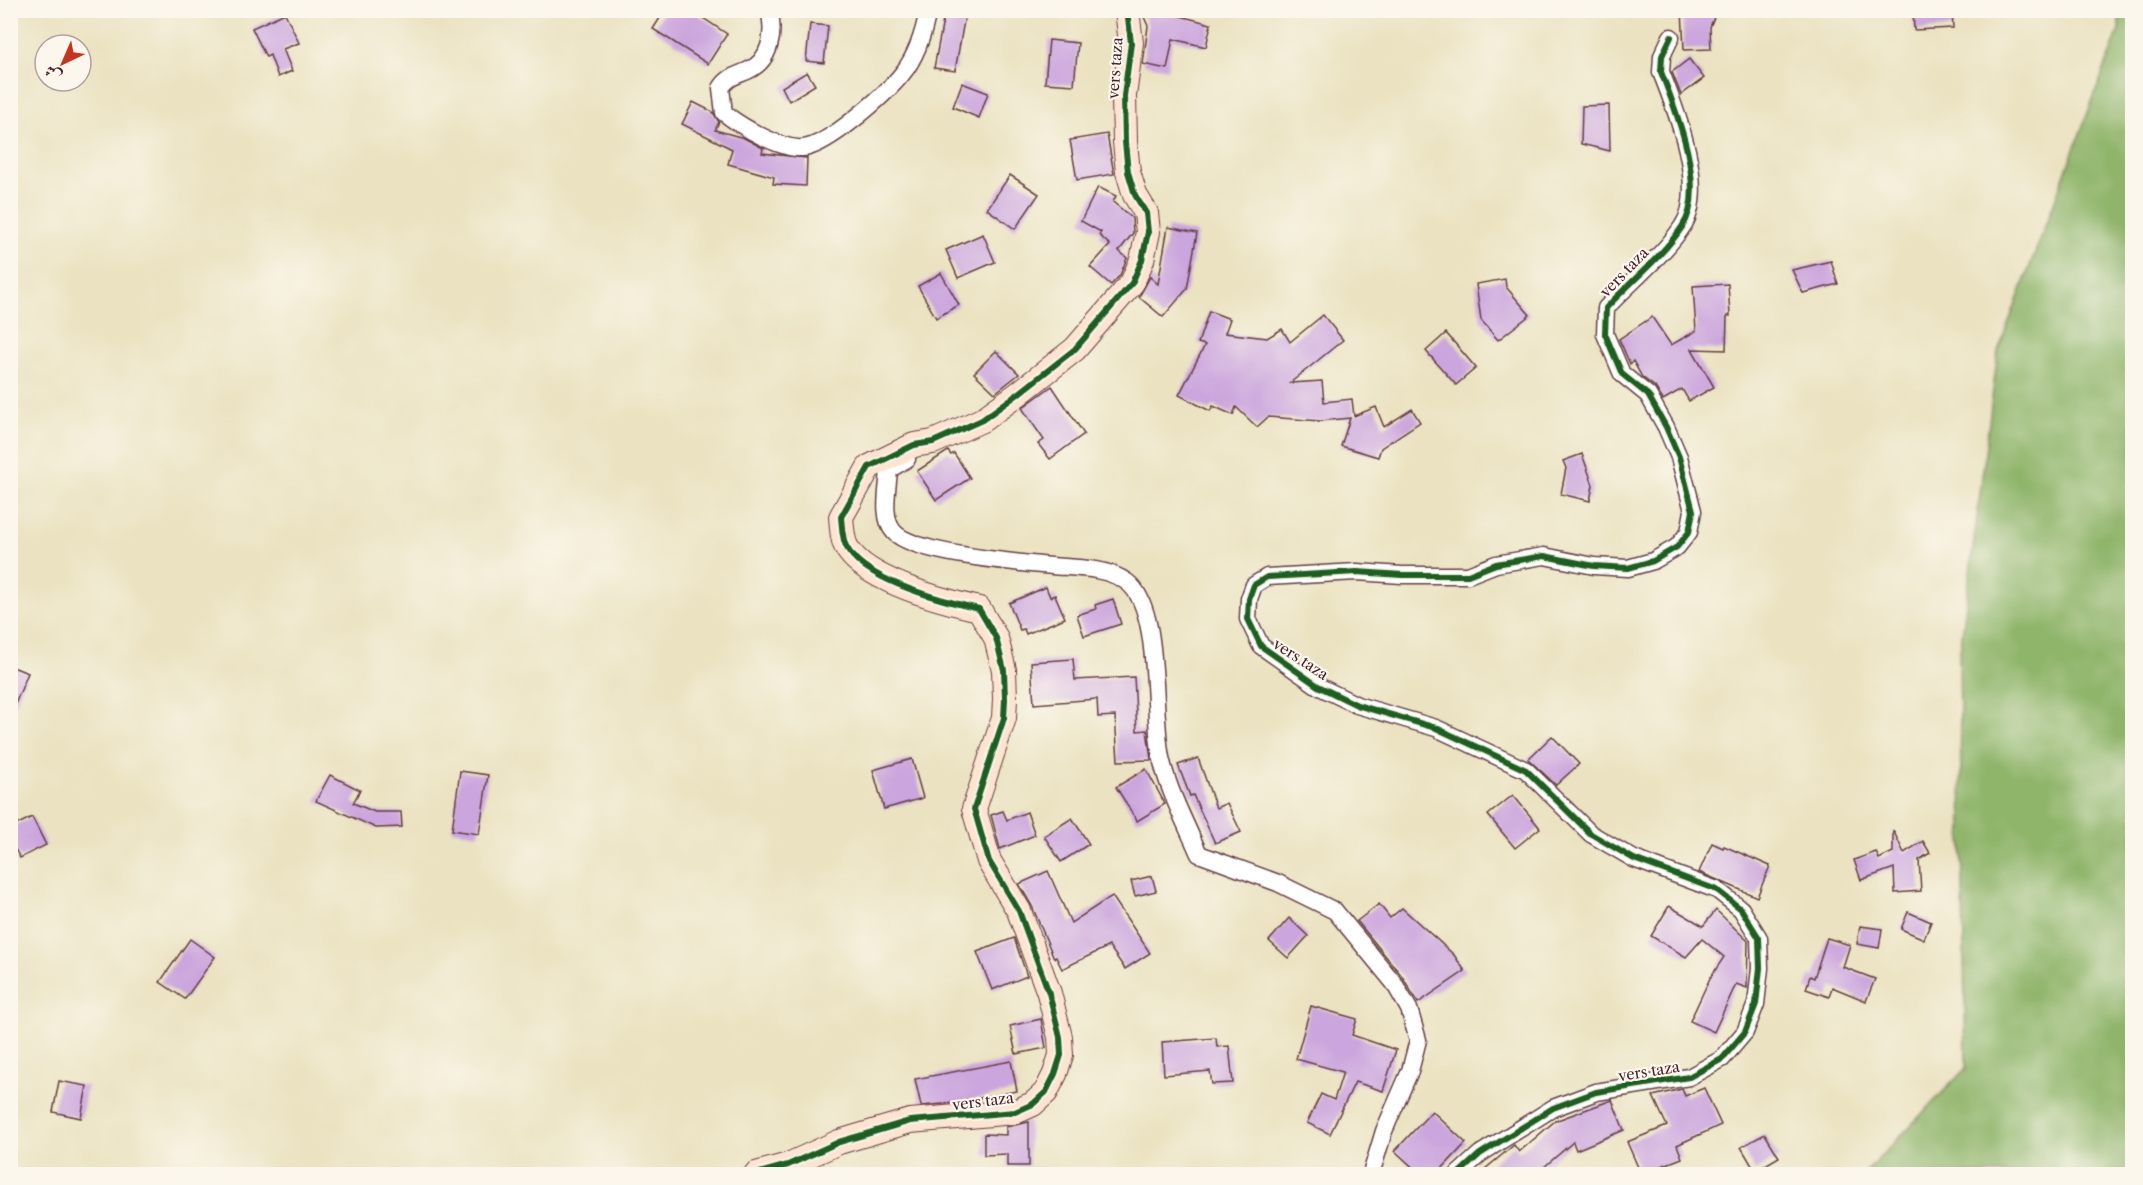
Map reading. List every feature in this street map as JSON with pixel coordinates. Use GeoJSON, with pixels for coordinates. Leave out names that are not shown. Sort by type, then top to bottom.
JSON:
{"type":"FeatureCollection","features":[{"type":"Feature","properties":{"kind":"street"},"geometry":{"type":"LineString","coordinates":[[769,10],[772,22],[771,42],[766,55],[748,71],[727,78],[721,88],[724,113],[763,138],[803,148],[829,138],[880,97],[903,73],[915,51],[928,10]]}},
{"type":"Feature","properties":{"kind":"street","name":"vers taza"},"geometry":{"type":"LineString","coordinates":[[1127,10],[1131,43],[1124,96],[1125,142],[1128,172],[1135,195],[1146,213],[1148,232],[1142,260],[1132,283],[1117,304],[1050,372],[982,420],[933,442],[889,470],[886,507],[892,531],[910,544],[1035,565],[1098,570],[1128,582],[1146,611],[1152,648],[1161,760],[1177,806],[1200,854],[1278,883],[1335,911],[1394,983],[1409,1009],[1418,1040],[1410,1071],[1384,1131],[1371,1174]]}},
{"type":"Feature","properties":{"kind":"street","name":"vers taza"},"geometry":{"type":"LineString","coordinates":[[1458,1174],[1480,1154],[1553,1108],[1596,1092],[1689,1077],[1722,1059],[1745,1032],[1756,1004],[1760,968],[1759,938],[1741,909],[1717,890],[1634,859],[1591,834],[1526,770],[1436,728],[1357,705],[1318,686],[1261,646],[1248,619],[1249,599],[1254,585],[1267,577],[1356,572],[1468,575],[1496,564],[1544,556],[1594,566],[1628,568],[1653,561],[1677,547],[1689,532],[1693,511],[1679,457],[1648,395],[1622,374],[1605,334],[1606,308],[1683,226],[1692,204],[1690,164],[1660,72],[1662,56],[1671,37]]}},
{"type":"Feature","properties":{"kind":"street","name":"vers taza"},"geometry":{"type":"LineString","coordinates":[[756,1174],[788,1165],[838,1142],[910,1120],[1015,1112],[1033,1104],[1046,1092],[1061,1055],[1060,1037],[1046,984],[1018,911],[989,861],[974,809],[1004,718],[1004,670],[996,638],[979,609],[923,595],[869,570],[847,548],[841,517],[869,467],[914,445],[933,442]]}},
{"type":"Feature","properties":{"kind":"green space"},"geometry":{"type":"Polygon","coordinates":[[[2119,11],[2132,11],[2132,1174],[1864,1174],[1966,1068],[1959,659],[1998,351],[2119,30],[2119,11]]]}},
{"type":"Feature","properties":{"kind":"building"},"geometry":{"type":"Polygon","coordinates":[[[665,10],[691,10],[727,34],[708,64],[653,29],[665,10]]]}},
{"type":"Feature","properties":{"kind":"building"},"geometry":{"type":"Polygon","coordinates":[[[945,10],[966,10],[955,71],[934,68],[945,10]]]}},
{"type":"Feature","properties":{"kind":"building"},"geometry":{"type":"Polygon","coordinates":[[[1141,10],[1157,10],[1211,24],[1206,47],[1173,39],[1167,69],[1143,64],[1148,26],[1141,10]]]}},
{"type":"Feature","properties":{"kind":"building"},"geometry":{"type":"Polygon","coordinates":[[[1682,10],[1717,10],[1710,27],[1711,49],[1684,50],[1682,10]]]}},
{"type":"Feature","properties":{"kind":"building"},"geometry":{"type":"Polygon","coordinates":[[[1913,10],[1952,10],[1953,28],[1914,30],[1913,10]]]}},
{"type":"Feature","properties":{"kind":"building"},"geometry":{"type":"Polygon","coordinates":[[[285,13],[299,43],[283,49],[292,71],[278,77],[270,55],[266,57],[252,28],[285,13]]]}},
{"type":"Feature","properties":{"kind":"building"},"geometry":{"type":"Polygon","coordinates":[[[810,24],[828,26],[824,63],[806,61],[810,24]]]}},
{"type":"Feature","properties":{"kind":"building"},"geometry":{"type":"Polygon","coordinates":[[[1049,40],[1078,43],[1074,85],[1045,83],[1049,40]]]}},
{"type":"Feature","properties":{"kind":"building"},"geometry":{"type":"Polygon","coordinates":[[[1689,59],[1704,78],[1681,95],[1672,72],[1689,59]]]}},
{"type":"Feature","properties":{"kind":"building"},"geometry":{"type":"Polygon","coordinates":[[[807,72],[815,85],[789,101],[782,87],[807,72]]]}},
{"type":"Feature","properties":{"kind":"building"},"geometry":{"type":"Polygon","coordinates":[[[962,83],[988,93],[979,118],[953,107],[962,83]]]}},
{"type":"Feature","properties":{"kind":"building"},"geometry":{"type":"Polygon","coordinates":[[[693,102],[713,112],[719,122],[715,130],[744,138],[763,148],[762,153],[807,158],[806,186],[773,184],[774,177],[728,164],[732,149],[682,124],[693,102]]]}},
{"type":"Feature","properties":{"kind":"building"},"geometry":{"type":"Polygon","coordinates":[[[1609,105],[1610,151],[1581,144],[1582,106],[1609,105]]]}},
{"type":"Feature","properties":{"kind":"building"},"geometry":{"type":"Polygon","coordinates":[[[1107,134],[1114,174],[1077,180],[1070,140],[1107,134]]]}},
{"type":"Feature","properties":{"kind":"building"},"geometry":{"type":"Polygon","coordinates":[[[1010,175],[1039,194],[1015,229],[987,209],[1010,175]]]}},
{"type":"Feature","properties":{"kind":"building"},"geometry":{"type":"Polygon","coordinates":[[[1098,187],[1116,196],[1113,202],[1132,218],[1133,233],[1119,251],[1127,258],[1120,275],[1111,285],[1090,267],[1110,245],[1099,235],[1101,232],[1081,221],[1098,187]]]}},
{"type":"Feature","properties":{"kind":"building"},"geometry":{"type":"Polygon","coordinates":[[[1168,227],[1197,233],[1187,289],[1163,317],[1139,297],[1150,277],[1158,284],[1168,227]]]}},
{"type":"Feature","properties":{"kind":"building"},"geometry":{"type":"Polygon","coordinates":[[[983,234],[995,262],[958,278],[946,250],[983,234]]]}},
{"type":"Feature","properties":{"kind":"building"},"geometry":{"type":"Polygon","coordinates":[[[1831,261],[1838,284],[1803,293],[1792,270],[1831,261]]]}},
{"type":"Feature","properties":{"kind":"building"},"geometry":{"type":"Polygon","coordinates":[[[941,273],[959,305],[936,318],[918,286],[941,273]]]}},
{"type":"Feature","properties":{"kind":"building"},"geometry":{"type":"Polygon","coordinates":[[[1505,279],[1506,287],[1530,315],[1498,340],[1481,320],[1476,284],[1505,279]]]}},
{"type":"Feature","properties":{"kind":"building"},"geometry":{"type":"Polygon","coordinates":[[[1728,284],[1730,316],[1727,316],[1726,350],[1692,349],[1714,387],[1689,401],[1682,389],[1663,400],[1655,387],[1642,377],[1633,361],[1630,364],[1619,339],[1652,317],[1671,345],[1696,331],[1693,286],[1728,284]]]}},
{"type":"Feature","properties":{"kind":"building"},"geometry":{"type":"Polygon","coordinates":[[[1209,311],[1230,319],[1225,333],[1267,338],[1282,329],[1290,342],[1323,315],[1343,340],[1290,383],[1322,381],[1324,402],[1352,399],[1354,416],[1376,407],[1384,427],[1412,409],[1420,422],[1381,448],[1378,457],[1341,446],[1350,418],[1320,421],[1268,417],[1257,427],[1236,407],[1233,415],[1213,406],[1210,411],[1179,395],[1205,345],[1198,343],[1209,311]]]}},
{"type":"Feature","properties":{"kind":"building"},"geometry":{"type":"Polygon","coordinates":[[[1446,333],[1476,368],[1456,385],[1426,351],[1446,333]]]}},
{"type":"Feature","properties":{"kind":"building"},"geometry":{"type":"Polygon","coordinates":[[[996,351],[1019,374],[995,393],[974,373],[996,351]]]}},
{"type":"Feature","properties":{"kind":"building"},"geometry":{"type":"Polygon","coordinates":[[[1052,386],[1084,434],[1050,459],[1038,444],[1044,440],[1022,408],[1052,386]]]}},
{"type":"Feature","properties":{"kind":"building"},"geometry":{"type":"Polygon","coordinates":[[[948,451],[951,455],[954,453],[970,478],[936,500],[917,471],[948,451]]]}},
{"type":"Feature","properties":{"kind":"building"},"geometry":{"type":"Polygon","coordinates":[[[1582,454],[1593,485],[1590,501],[1561,494],[1566,468],[1563,461],[1582,454]]]}},
{"type":"Feature","properties":{"kind":"building"},"geometry":{"type":"Polygon","coordinates":[[[1046,587],[1050,597],[1055,595],[1065,618],[1026,634],[1024,629],[1020,630],[1009,603],[1046,587]]]}},
{"type":"Feature","properties":{"kind":"building"},"geometry":{"type":"Polygon","coordinates":[[[1113,599],[1121,624],[1084,636],[1077,615],[1096,609],[1095,605],[1113,599]]]}},
{"type":"Feature","properties":{"kind":"building"},"geometry":{"type":"Polygon","coordinates":[[[1073,659],[1075,680],[1134,677],[1137,731],[1147,730],[1151,760],[1118,761],[1115,716],[1098,717],[1097,699],[1034,704],[1031,662],[1073,659]]]}},
{"type":"Feature","properties":{"kind":"building"},"geometry":{"type":"Polygon","coordinates":[[[10,666],[28,673],[11,714],[10,714],[10,666]]]}},
{"type":"Feature","properties":{"kind":"building"},"geometry":{"type":"Polygon","coordinates":[[[1552,736],[1579,764],[1556,785],[1528,759],[1552,736]]]}},
{"type":"Feature","properties":{"kind":"building"},"geometry":{"type":"Polygon","coordinates":[[[1198,758],[1216,808],[1227,803],[1241,832],[1215,843],[1193,795],[1190,796],[1178,765],[1198,758]]]}},
{"type":"Feature","properties":{"kind":"building"},"geometry":{"type":"Polygon","coordinates":[[[912,759],[923,798],[884,809],[873,770],[912,759]]]}},
{"type":"Feature","properties":{"kind":"building"},"geometry":{"type":"Polygon","coordinates":[[[1146,769],[1165,804],[1137,821],[1116,787],[1146,769]]]}},
{"type":"Feature","properties":{"kind":"building"},"geometry":{"type":"Polygon","coordinates":[[[460,771],[488,775],[479,834],[452,830],[460,771]]]}},
{"type":"Feature","properties":{"kind":"building"},"geometry":{"type":"Polygon","coordinates":[[[330,775],[360,790],[353,803],[375,812],[401,812],[402,827],[376,828],[316,801],[330,775]]]}},
{"type":"Feature","properties":{"kind":"building"},"geometry":{"type":"Polygon","coordinates":[[[1513,795],[1540,828],[1515,848],[1488,815],[1513,795]]]}},
{"type":"Feature","properties":{"kind":"building"},"geometry":{"type":"Polygon","coordinates":[[[1003,811],[1007,820],[1027,812],[1035,835],[1000,849],[991,815],[1003,811]]]}},
{"type":"Feature","properties":{"kind":"building"},"geometry":{"type":"Polygon","coordinates":[[[32,817],[46,845],[20,858],[10,840],[10,828],[32,817]]]}},
{"type":"Feature","properties":{"kind":"building"},"geometry":{"type":"Polygon","coordinates":[[[1072,818],[1089,844],[1061,862],[1044,836],[1072,818]]]}},
{"type":"Feature","properties":{"kind":"building"},"geometry":{"type":"Polygon","coordinates":[[[1893,830],[1904,853],[1923,841],[1930,853],[1919,860],[1921,891],[1895,893],[1894,868],[1861,880],[1854,860],[1876,852],[1879,859],[1893,852],[1893,830]]]}},
{"type":"Feature","properties":{"kind":"building"},"geometry":{"type":"Polygon","coordinates":[[[1712,843],[1770,866],[1757,897],[1699,872],[1712,843]]]}},
{"type":"Feature","properties":{"kind":"building"},"geometry":{"type":"Polygon","coordinates":[[[1048,871],[1071,923],[1112,896],[1150,953],[1125,969],[1109,946],[1062,969],[1056,957],[1054,958],[1032,906],[1019,884],[1048,871]]]}},
{"type":"Feature","properties":{"kind":"building"},"geometry":{"type":"Polygon","coordinates":[[[1152,876],[1156,891],[1135,896],[1131,881],[1152,876]]]}},
{"type":"Feature","properties":{"kind":"building"},"geometry":{"type":"Polygon","coordinates":[[[1379,904],[1390,918],[1402,908],[1454,955],[1465,971],[1418,1003],[1402,976],[1357,921],[1379,904]]]}},
{"type":"Feature","properties":{"kind":"building"},"geometry":{"type":"Polygon","coordinates":[[[1669,906],[1703,926],[1716,910],[1748,941],[1747,988],[1736,984],[1714,1032],[1690,1021],[1710,978],[1724,957],[1702,939],[1686,957],[1651,936],[1669,906]]]}},
{"type":"Feature","properties":{"kind":"building"},"geometry":{"type":"Polygon","coordinates":[[[1908,912],[1931,922],[1924,939],[1901,929],[1908,912]]]}},
{"type":"Feature","properties":{"kind":"building"},"geometry":{"type":"Polygon","coordinates":[[[1289,918],[1308,936],[1288,958],[1269,941],[1289,918]]]}},
{"type":"Feature","properties":{"kind":"building"},"geometry":{"type":"Polygon","coordinates":[[[1860,926],[1882,929],[1879,948],[1857,944],[1860,926]]]}},
{"type":"Feature","properties":{"kind":"building"},"geometry":{"type":"Polygon","coordinates":[[[1014,938],[1027,976],[992,990],[977,952],[1014,938]]]}},
{"type":"Feature","properties":{"kind":"building"},"geometry":{"type":"Polygon","coordinates":[[[1827,938],[1850,945],[1843,967],[1875,979],[1866,1001],[1832,987],[1829,997],[1806,989],[1810,976],[1814,978],[1827,938]]]}},
{"type":"Feature","properties":{"kind":"building"},"geometry":{"type":"Polygon","coordinates":[[[190,939],[215,957],[185,999],[160,982],[190,939]]]}},
{"type":"Feature","properties":{"kind":"building"},"geometry":{"type":"Polygon","coordinates":[[[1311,1006],[1357,1019],[1352,1035],[1396,1050],[1383,1091],[1355,1082],[1330,1134],[1307,1123],[1321,1094],[1334,1100],[1343,1072],[1296,1059],[1311,1006]]]}},
{"type":"Feature","properties":{"kind":"building"},"geometry":{"type":"Polygon","coordinates":[[[1041,1019],[1046,1048],[1016,1054],[1010,1026],[1041,1019]]]}},
{"type":"Feature","properties":{"kind":"building"},"geometry":{"type":"Polygon","coordinates":[[[1216,1038],[1217,1047],[1229,1046],[1233,1083],[1212,1084],[1210,1071],[1164,1075],[1162,1042],[1216,1038]]]}},
{"type":"Feature","properties":{"kind":"building"},"geometry":{"type":"Polygon","coordinates":[[[1011,1061],[1017,1091],[954,1103],[921,1106],[915,1079],[1011,1061]]]}},
{"type":"Feature","properties":{"kind":"building"},"geometry":{"type":"Polygon","coordinates":[[[59,1081],[87,1086],[81,1118],[53,1112],[59,1081]]]}},
{"type":"Feature","properties":{"kind":"building"},"geometry":{"type":"Polygon","coordinates":[[[1704,1088],[1721,1125],[1677,1145],[1682,1158],[1641,1174],[1627,1142],[1667,1126],[1653,1096],[1682,1089],[1685,1096],[1704,1088]]]}},
{"type":"Feature","properties":{"kind":"building"},"geometry":{"type":"Polygon","coordinates":[[[1612,1100],[1624,1130],[1576,1150],[1573,1142],[1536,1174],[1479,1174],[1514,1145],[1519,1152],[1555,1121],[1612,1100]]]}},
{"type":"Feature","properties":{"kind":"building"},"geometry":{"type":"Polygon","coordinates":[[[1432,1111],[1466,1143],[1437,1174],[1420,1174],[1395,1151],[1432,1111]]]}},
{"type":"Feature","properties":{"kind":"building"},"geometry":{"type":"Polygon","coordinates":[[[1029,1122],[1029,1166],[1007,1166],[1007,1154],[984,1155],[984,1134],[1006,1135],[1006,1127],[1029,1122]]]}},
{"type":"Feature","properties":{"kind":"building"},"geometry":{"type":"Polygon","coordinates":[[[1765,1134],[1779,1157],[1755,1171],[1741,1147],[1765,1134]]]}},
{"type":"Feature","properties":{"kind":"cycle path"},"geometry":{"type":"LineString","coordinates":[[756,1174],[788,1165],[839,1142],[910,1121],[1015,1112],[1033,1104],[1046,1092],[1055,1074],[1061,1055],[1060,1037],[1049,993],[1019,911],[989,861],[974,809],[1004,718],[1004,670],[996,638],[979,609],[907,588],[888,580],[857,560],[845,545],[841,517],[869,467],[914,445],[933,442],[982,420],[1075,349],[1132,283],[1142,260],[1148,232],[1146,213],[1135,195],[1128,172],[1125,142],[1124,96],[1131,43],[1127,10]]}},
{"type":"Feature","properties":{"kind":"cycle path"},"geometry":{"type":"LineString","coordinates":[[1458,1174],[1480,1154],[1553,1108],[1596,1092],[1689,1077],[1722,1059],[1745,1032],[1756,1004],[1760,968],[1759,938],[1741,909],[1717,890],[1634,859],[1591,834],[1526,770],[1436,728],[1357,705],[1318,686],[1261,646],[1248,619],[1249,599],[1254,585],[1267,577],[1357,572],[1468,575],[1496,564],[1544,556],[1594,566],[1628,568],[1653,561],[1677,547],[1689,532],[1693,511],[1679,457],[1648,395],[1622,374],[1605,334],[1606,308],[1665,249],[1682,227],[1689,211],[1692,193],[1687,150],[1661,72],[1662,56],[1671,37]]}}]}
